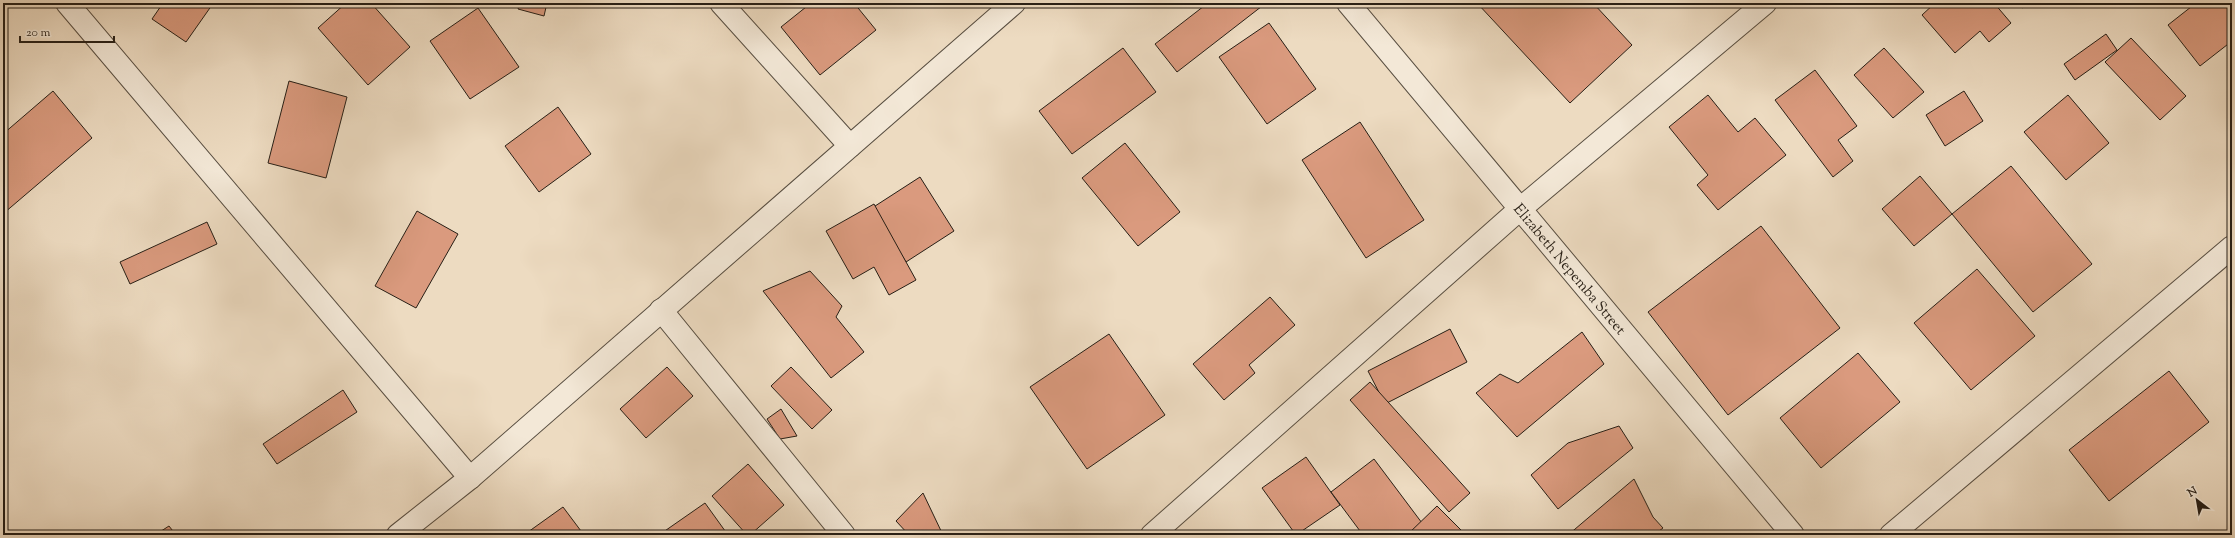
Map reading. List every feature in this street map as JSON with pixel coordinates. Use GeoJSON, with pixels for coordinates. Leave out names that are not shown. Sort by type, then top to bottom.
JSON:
{"type":"FeatureCollection","features":[{"type":"Feature","properties":{"kind":"street"},"geometry":{"type":"LineString","coordinates":[[67,3],[470,478]]}},
{"type":"Feature","properties":{"kind":"street"},"geometry":{"type":"LineString","coordinates":[[721,3],[850,146]]}},
{"type":"Feature","properties":{"kind":"street"},"geometry":{"type":"LineString","coordinates":[[398,535],[470,478],[1014,3]]}},
{"type":"Feature","properties":{"kind":"street","name":"Elizabeth Nepemba Street"},"geometry":{"type":"LineString","coordinates":[[1348,3],[1794,535]]}},
{"type":"Feature","properties":{"kind":"street"},"geometry":{"type":"LineString","coordinates":[[1152,535],[1520,209],[1765,3]]}},
{"type":"Feature","properties":{"kind":"street"},"geometry":{"type":"LineString","coordinates":[[1891,535],[2232,246]]}},
{"type":"Feature","properties":{"kind":"street"},"geometry":{"type":"LineString","coordinates":[[661,310],[844,535]]}},
{"type":"Feature","properties":{"kind":"building"},"geometry":{"type":"Polygon","coordinates":[[[163,3],[210,3],[212,5],[186,42],[152,19],[163,3]]]}},
{"type":"Feature","properties":{"kind":"building"},"geometry":{"type":"Polygon","coordinates":[[[346,3],[371,3],[410,47],[368,85],[318,28],[346,3]]]}},
{"type":"Feature","properties":{"kind":"building"},"geometry":{"type":"Polygon","coordinates":[[[520,3],[547,3],[544,16],[518,9],[520,3]]]}},
{"type":"Feature","properties":{"kind":"building"},"geometry":{"type":"Polygon","coordinates":[[[811,3],[854,3],[876,30],[820,75],[781,27],[811,3]]]}},
{"type":"Feature","properties":{"kind":"building"},"geometry":{"type":"Polygon","coordinates":[[[1201,3],[1266,3],[1177,72],[1155,44],[1204,6],[1201,3]]]}},
{"type":"Feature","properties":{"kind":"building"},"geometry":{"type":"Polygon","coordinates":[[[1477,3],[1593,3],[1632,45],[1570,103],[1477,3]]]}},
{"type":"Feature","properties":{"kind":"building"},"geometry":{"type":"Polygon","coordinates":[[[1935,3],[1994,3],[2011,23],[1989,42],[1980,31],[1955,53],[1922,15],[1935,3]]]}},
{"type":"Feature","properties":{"kind":"building"},"geometry":{"type":"Polygon","coordinates":[[[2018,3],[2029,3],[2022,8],[2018,3]]]}},
{"type":"Feature","properties":{"kind":"building"},"geometry":{"type":"Polygon","coordinates":[[[2196,3],[2232,3],[2232,41],[2200,66],[2168,25],[2196,3]]]}},
{"type":"Feature","properties":{"kind":"building"},"geometry":{"type":"Polygon","coordinates":[[[478,8],[519,67],[470,99],[430,41],[478,8]]]}},
{"type":"Feature","properties":{"kind":"building"},"geometry":{"type":"Polygon","coordinates":[[[1269,23],[1316,89],[1267,124],[1219,57],[1269,23]]]}},
{"type":"Feature","properties":{"kind":"building"},"geometry":{"type":"Polygon","coordinates":[[[2106,34],[2117,50],[2075,80],[2064,64],[2106,34]]]}},
{"type":"Feature","properties":{"kind":"building"},"geometry":{"type":"Polygon","coordinates":[[[2131,38],[2186,96],[2160,120],[2105,62],[2131,38]]]}},
{"type":"Feature","properties":{"kind":"building"},"geometry":{"type":"Polygon","coordinates":[[[1123,48],[1156,92],[1072,154],[1039,111],[1123,48]]]}},
{"type":"Feature","properties":{"kind":"building"},"geometry":{"type":"Polygon","coordinates":[[[1884,48],[1924,92],[1893,118],[1854,75],[1884,48]]]}},
{"type":"Feature","properties":{"kind":"building"},"geometry":{"type":"Polygon","coordinates":[[[1815,70],[1857,126],[1838,140],[1853,161],[1833,177],[1775,100],[1815,70]]]}},
{"type":"Feature","properties":{"kind":"building"},"geometry":{"type":"Polygon","coordinates":[[[289,81],[347,97],[326,178],[268,163],[289,81]]]}},
{"type":"Feature","properties":{"kind":"building"},"geometry":{"type":"Polygon","coordinates":[[[53,91],[92,138],[4,213],[3,134],[53,91]]]}},
{"type":"Feature","properties":{"kind":"building"},"geometry":{"type":"Polygon","coordinates":[[[1964,91],[1983,121],[1945,146],[1926,115],[1964,91]]]}},
{"type":"Feature","properties":{"kind":"building"},"geometry":{"type":"Polygon","coordinates":[[[1708,95],[1738,132],[1755,118],[1786,155],[1718,210],[1697,185],[1708,175],[1669,127],[1708,95]]]}},
{"type":"Feature","properties":{"kind":"building"},"geometry":{"type":"Polygon","coordinates":[[[2068,95],[2109,143],[2066,180],[2024,132],[2068,95]]]}},
{"type":"Feature","properties":{"kind":"building"},"geometry":{"type":"Polygon","coordinates":[[[558,107],[591,154],[539,192],[505,146],[558,107]]]}},
{"type":"Feature","properties":{"kind":"building"},"geometry":{"type":"Polygon","coordinates":[[[1360,122],[1424,220],[1366,258],[1302,160],[1360,122]]]}},
{"type":"Feature","properties":{"kind":"building"},"geometry":{"type":"Polygon","coordinates":[[[1125,143],[1180,212],[1138,246],[1082,178],[1125,143]]]}},
{"type":"Feature","properties":{"kind":"building"},"geometry":{"type":"Polygon","coordinates":[[[2011,166],[2092,264],[2033,312],[1952,214],[2011,166]]]}},
{"type":"Feature","properties":{"kind":"building"},"geometry":{"type":"Polygon","coordinates":[[[1920,176],[1952,214],[1914,246],[1882,209],[1920,176]]]}},
{"type":"Feature","properties":{"kind":"building"},"geometry":{"type":"Polygon","coordinates":[[[920,177],[954,231],[906,262],[872,208],[920,177]]]}},
{"type":"Feature","properties":{"kind":"building"},"geometry":{"type":"Polygon","coordinates":[[[874,204],[916,280],[889,295],[874,267],[853,279],[826,231],[874,204]]]}},
{"type":"Feature","properties":{"kind":"building"},"geometry":{"type":"Polygon","coordinates":[[[417,211],[458,234],[416,308],[375,286],[417,211]]]}},
{"type":"Feature","properties":{"kind":"building"},"geometry":{"type":"Polygon","coordinates":[[[207,222],[217,244],[130,284],[120,262],[207,222]]]}},
{"type":"Feature","properties":{"kind":"building"},"geometry":{"type":"Polygon","coordinates":[[[1761,226],[1840,328],[1728,415],[1648,312],[1761,226]]]}},
{"type":"Feature","properties":{"kind":"building"},"geometry":{"type":"Polygon","coordinates":[[[1977,269],[2035,336],[1971,390],[1914,323],[1977,269]]]}},
{"type":"Feature","properties":{"kind":"building"},"geometry":{"type":"Polygon","coordinates":[[[810,271],[842,306],[836,317],[864,352],[831,378],[763,291],[810,271]]]}},
{"type":"Feature","properties":{"kind":"building"},"geometry":{"type":"Polygon","coordinates":[[[1270,297],[1295,325],[1249,365],[1255,373],[1224,400],[1193,364],[1270,297]]]}},
{"type":"Feature","properties":{"kind":"building"},"geometry":{"type":"Polygon","coordinates":[[[1450,329],[1467,362],[1385,404],[1368,371],[1450,329]]]}},
{"type":"Feature","properties":{"kind":"building"},"geometry":{"type":"Polygon","coordinates":[[[1582,332],[1604,364],[1517,437],[1476,393],[1500,374],[1518,383],[1582,332]]]}},
{"type":"Feature","properties":{"kind":"building"},"geometry":{"type":"Polygon","coordinates":[[[1109,334],[1165,415],[1087,469],[1030,387],[1109,334]]]}},
{"type":"Feature","properties":{"kind":"building"},"geometry":{"type":"Polygon","coordinates":[[[1858,353],[1900,402],[1821,468],[1780,418],[1858,353]]]}},
{"type":"Feature","properties":{"kind":"building"},"geometry":{"type":"Polygon","coordinates":[[[667,367],[693,396],[646,438],[620,409],[667,367]]]}},
{"type":"Feature","properties":{"kind":"building"},"geometry":{"type":"Polygon","coordinates":[[[791,367],[832,410],[812,429],[771,386],[791,367]]]}},
{"type":"Feature","properties":{"kind":"building"},"geometry":{"type":"Polygon","coordinates":[[[2169,371],[2209,422],[2109,501],[2069,450],[2169,371]]]}},
{"type":"Feature","properties":{"kind":"building"},"geometry":{"type":"Polygon","coordinates":[[[1370,382],[1470,493],[1449,512],[1350,400],[1370,382]]]}},
{"type":"Feature","properties":{"kind":"building"},"geometry":{"type":"Polygon","coordinates":[[[343,390],[357,412],[277,464],[263,444],[343,390]]]}},
{"type":"Feature","properties":{"kind":"building"},"geometry":{"type":"Polygon","coordinates":[[[781,409],[797,436],[780,439],[767,419],[781,409]]]}},
{"type":"Feature","properties":{"kind":"building"},"geometry":{"type":"Polygon","coordinates":[[[1619,426],[1633,448],[1558,509],[1531,475],[1568,443],[1619,426]]]}},
{"type":"Feature","properties":{"kind":"building"},"geometry":{"type":"Polygon","coordinates":[[[1306,457],[1340,505],[1296,535],[1262,488],[1306,457]]]}},
{"type":"Feature","properties":{"kind":"building"},"geometry":{"type":"Polygon","coordinates":[[[1374,459],[1425,527],[1414,535],[1363,535],[1331,492],[1374,459]]]}},
{"type":"Feature","properties":{"kind":"building"},"geometry":{"type":"Polygon","coordinates":[[[748,464],[784,505],[750,535],[747,535],[712,496],[748,464]]]}},
{"type":"Feature","properties":{"kind":"building"},"geometry":{"type":"Polygon","coordinates":[[[1634,479],[1653,517],[1663,528],[1654,535],[1568,535],[1634,479]]]}},
{"type":"Feature","properties":{"kind":"building"},"geometry":{"type":"Polygon","coordinates":[[[923,493],[943,535],[909,535],[896,521],[923,493]]]}},
{"type":"Feature","properties":{"kind":"building"},"geometry":{"type":"Polygon","coordinates":[[[705,503],[728,535],[659,535],[705,503]]]}},
{"type":"Feature","properties":{"kind":"building"},"geometry":{"type":"Polygon","coordinates":[[[1437,506],[1466,535],[1407,535],[1437,506]]]}},
{"type":"Feature","properties":{"kind":"building"},"geometry":{"type":"Polygon","coordinates":[[[563,507],[584,535],[530,535],[528,532],[563,507]]]}},
{"type":"Feature","properties":{"kind":"building"},"geometry":{"type":"Polygon","coordinates":[[[169,526],[176,535],[155,535],[169,526]]]}}]}
